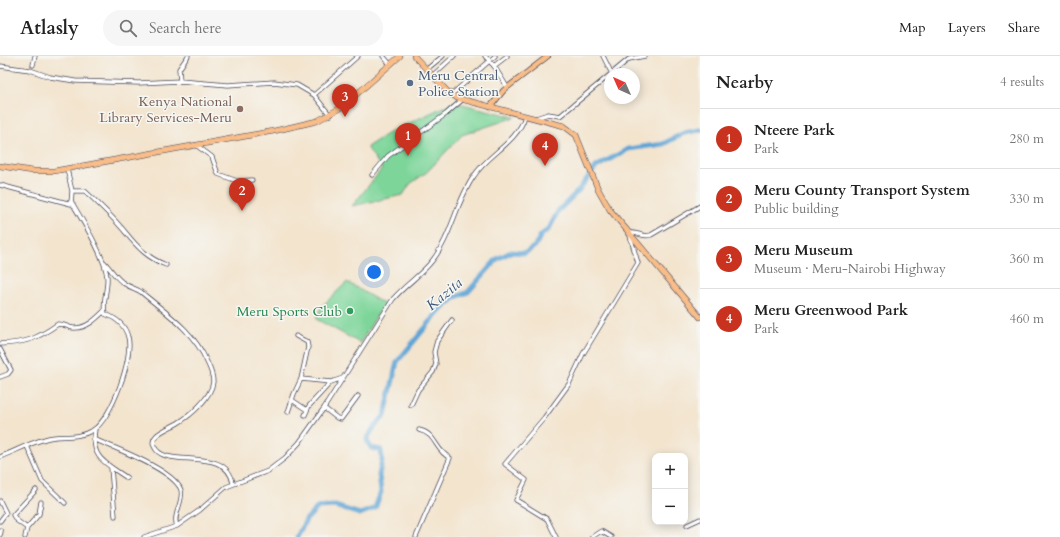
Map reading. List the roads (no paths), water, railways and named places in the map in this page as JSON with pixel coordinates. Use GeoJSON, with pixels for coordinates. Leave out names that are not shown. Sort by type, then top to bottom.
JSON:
{"type":"FeatureCollection","features":[{"type":"Feature","properties":{"kind":"highway"},"geometry":{"type":"LineString","coordinates":[[0,166],[45,172],[67,169],[304,124],[330,115],[348,102],[399,56]]}},
{"type":"Feature","properties":{"kind":"highway"},"geometry":{"type":"LineString","coordinates":[[414,56],[451,95],[462,100],[564,126],[571,130],[579,140],[594,180],[610,210],[700,317]]}},
{"type":"Feature","properties":{"kind":"main road"},"geometry":{"type":"LineString","coordinates":[[490,107],[507,88],[548,56]]}},
{"type":"Feature","properties":{"kind":"street"},"geometry":{"type":"LineString","coordinates":[[34,65],[35,56]]}},
{"type":"Feature","properties":{"kind":"street"},"geometry":{"type":"LineString","coordinates":[[180,81],[180,69],[188,56]]}},
{"type":"Feature","properties":{"kind":"street"},"geometry":{"type":"LineString","coordinates":[[314,95],[358,56]]}},
{"type":"Feature","properties":{"kind":"street"},"geometry":{"type":"LineString","coordinates":[[383,56],[390,64]]}},
{"type":"Feature","properties":{"kind":"street"},"geometry":{"type":"LineString","coordinates":[[427,69],[443,56]]}},
{"type":"Feature","properties":{"kind":"street"},"geometry":{"type":"LineString","coordinates":[[432,76],[454,56]]}},
{"type":"Feature","properties":{"kind":"street"},"geometry":{"type":"LineString","coordinates":[[485,56],[494,66],[507,88]]}},
{"type":"Feature","properties":{"kind":"street"},"geometry":{"type":"LineString","coordinates":[[451,95],[495,56]]}},
{"type":"Feature","properties":{"kind":"street"},"geometry":{"type":"LineString","coordinates":[[494,66],[507,56]]}},
{"type":"Feature","properties":{"kind":"street"},"geometry":{"type":"LineString","coordinates":[[603,56],[609,68]]}},
{"type":"Feature","properties":{"kind":"street"},"geometry":{"type":"LineString","coordinates":[[617,68],[629,59],[645,56]]}},
{"type":"Feature","properties":{"kind":"street"},"geometry":{"type":"LineString","coordinates":[[0,66],[30,70],[50,77],[75,82],[139,83],[180,81],[228,85],[288,83],[297,85],[314,95],[330,115]]}},
{"type":"Feature","properties":{"kind":"street"},"geometry":{"type":"LineString","coordinates":[[536,118],[548,114],[560,116],[604,78]]}},
{"type":"Feature","properties":{"kind":"street"},"geometry":{"type":"LineString","coordinates":[[372,175],[388,156],[446,114],[462,100]]}},
{"type":"Feature","properties":{"kind":"street"},"geometry":{"type":"LineString","coordinates":[[144,537],[177,526],[200,510],[222,489],[232,483],[259,475],[274,468],[299,443],[344,378],[393,299],[404,286],[432,261],[452,224],[473,177],[514,135],[521,126],[525,116]]}},
{"type":"Feature","properties":{"kind":"street"},"geometry":{"type":"LineString","coordinates":[[196,145],[199,149],[212,158],[218,174],[237,181],[252,180]]}},
{"type":"Feature","properties":{"kind":"street"},"geometry":{"type":"LineString","coordinates":[[67,169],[72,191],[71,202],[103,261],[121,281],[141,293],[192,336],[204,353],[211,371],[213,381],[204,399],[184,419],[157,436],[153,441],[154,447],[159,452],[171,456],[221,465],[231,475],[232,483]]}},
{"type":"Feature","properties":{"kind":"street"},"geometry":{"type":"LineString","coordinates":[[0,185],[71,202]]}},
{"type":"Feature","properties":{"kind":"street"},"geometry":{"type":"LineString","coordinates":[[72,191],[85,191],[126,233],[138,248],[149,257],[166,265]]}},
{"type":"Feature","properties":{"kind":"street"},"geometry":{"type":"LineString","coordinates":[[556,537],[547,519],[516,500],[526,480],[506,464],[569,384],[583,354],[638,264],[629,234],[634,232],[643,236],[651,235],[700,206]]}},
{"type":"Feature","properties":{"kind":"street"},"geometry":{"type":"LineString","coordinates":[[103,261],[107,279],[106,293],[103,304],[104,311],[105,314],[117,320],[124,329],[128,335],[130,349],[125,372],[116,396],[95,429],[93,439],[94,448],[99,458],[127,478]]}},
{"type":"Feature","properties":{"kind":"street"},"geometry":{"type":"LineString","coordinates":[[0,344],[12,344],[33,339],[48,332],[58,324],[73,328],[81,327],[91,323],[104,311]]}},
{"type":"Feature","properties":{"kind":"street"},"geometry":{"type":"LineString","coordinates":[[411,405],[421,386],[433,372],[436,364],[434,352],[437,340],[452,320]]}},
{"type":"Feature","properties":{"kind":"street"},"geometry":{"type":"LineString","coordinates":[[288,412],[301,379],[308,347],[307,342],[296,336]]}},
{"type":"Feature","properties":{"kind":"street"},"geometry":{"type":"LineString","coordinates":[[0,349],[11,370],[8,374],[0,377]]}},
{"type":"Feature","properties":{"kind":"street"},"geometry":{"type":"LineString","coordinates":[[301,379],[331,382],[344,378]]}},
{"type":"Feature","properties":{"kind":"street"},"geometry":{"type":"LineString","coordinates":[[305,415],[307,410],[331,382]]}},
{"type":"Feature","properties":{"kind":"street"},"geometry":{"type":"LineString","coordinates":[[324,408],[337,418],[341,419],[358,396]]}},
{"type":"Feature","properties":{"kind":"street"},"geometry":{"type":"LineString","coordinates":[[292,400],[307,410]]}},
{"type":"Feature","properties":{"kind":"street"},"geometry":{"type":"LineString","coordinates":[[0,457],[44,439],[80,435],[95,429]]}},
{"type":"Feature","properties":{"kind":"street"},"geometry":{"type":"LineString","coordinates":[[416,537],[450,458],[440,451],[430,434],[419,430]]}},
{"type":"Feature","properties":{"kind":"street"},"geometry":{"type":"LineString","coordinates":[[93,439],[140,459],[164,473],[178,485],[181,492],[176,521],[177,526]]}},
{"type":"Feature","properties":{"kind":"street"},"geometry":{"type":"LineString","coordinates":[[27,446],[42,481],[65,503]]}},
{"type":"Feature","properties":{"kind":"street"},"geometry":{"type":"LineString","coordinates":[[111,468],[115,516]]}},
{"type":"Feature","properties":{"kind":"street"},"geometry":{"type":"LineString","coordinates":[[27,528],[16,520],[13,515],[36,490]]}},
{"type":"Feature","properties":{"kind":"street"},"geometry":{"type":"LineString","coordinates":[[0,501],[6,513],[0,521]]}},
{"type":"Feature","properties":{"kind":"street"},"geometry":{"type":"LineString","coordinates":[[26,537],[27,528],[39,514],[41,502]]}},
{"type":"Feature","properties":{"kind":"street"},"geometry":{"type":"LineString","coordinates":[[688,525],[700,519]]}},
{"type":"Feature","properties":{"kind":"street"},"geometry":{"type":"LineString","coordinates":[[0,530],[0,535]]}},
{"type":"Feature","properties":{"kind":"street"},"geometry":{"type":"LineString","coordinates":[[592,537],[601,531],[611,537]]}},
{"type":"Feature","properties":{"kind":"waterway","name":"Kazita"},"geometry":{"type":"LineString","coordinates":[[297,537],[306,520],[318,507],[335,506],[360,514],[375,508],[381,492],[379,475],[382,459],[381,450],[371,448],[367,440],[372,430],[385,415],[397,362],[439,311],[456,297],[468,292],[497,259],[511,252],[525,253],[535,246],[541,235],[549,229],[558,211],[578,191],[596,167],[628,149],[663,144],[684,133],[700,130]]}},
{"type":"Feature","properties":{"kind":"place","name":"Meru Central Police Station"},"geometry":{"type":"Point","coordinates":[410,83]}},
{"type":"Feature","properties":{"kind":"place","name":"Kenya National Library Services-Meru"},"geometry":{"type":"Point","coordinates":[240,109]}},
{"type":"Feature","properties":{"kind":"place","name":"Meru Museum"},"geometry":{"type":"Point","coordinates":[345,117]}},
{"type":"Feature","properties":{"kind":"place","name":"Nteere Park"},"geometry":{"type":"Point","coordinates":[408,156]}},
{"type":"Feature","properties":{"kind":"place","name":"Meru Greenwood Park"},"geometry":{"type":"Point","coordinates":[545,166]}},
{"type":"Feature","properties":{"kind":"place","name":"Meru County Transport System"},"geometry":{"type":"Point","coordinates":[242,211]}},
{"type":"Feature","properties":{"kind":"place","name":"Meru Sports Club"},"geometry":{"type":"Point","coordinates":[350,311]}}]}
